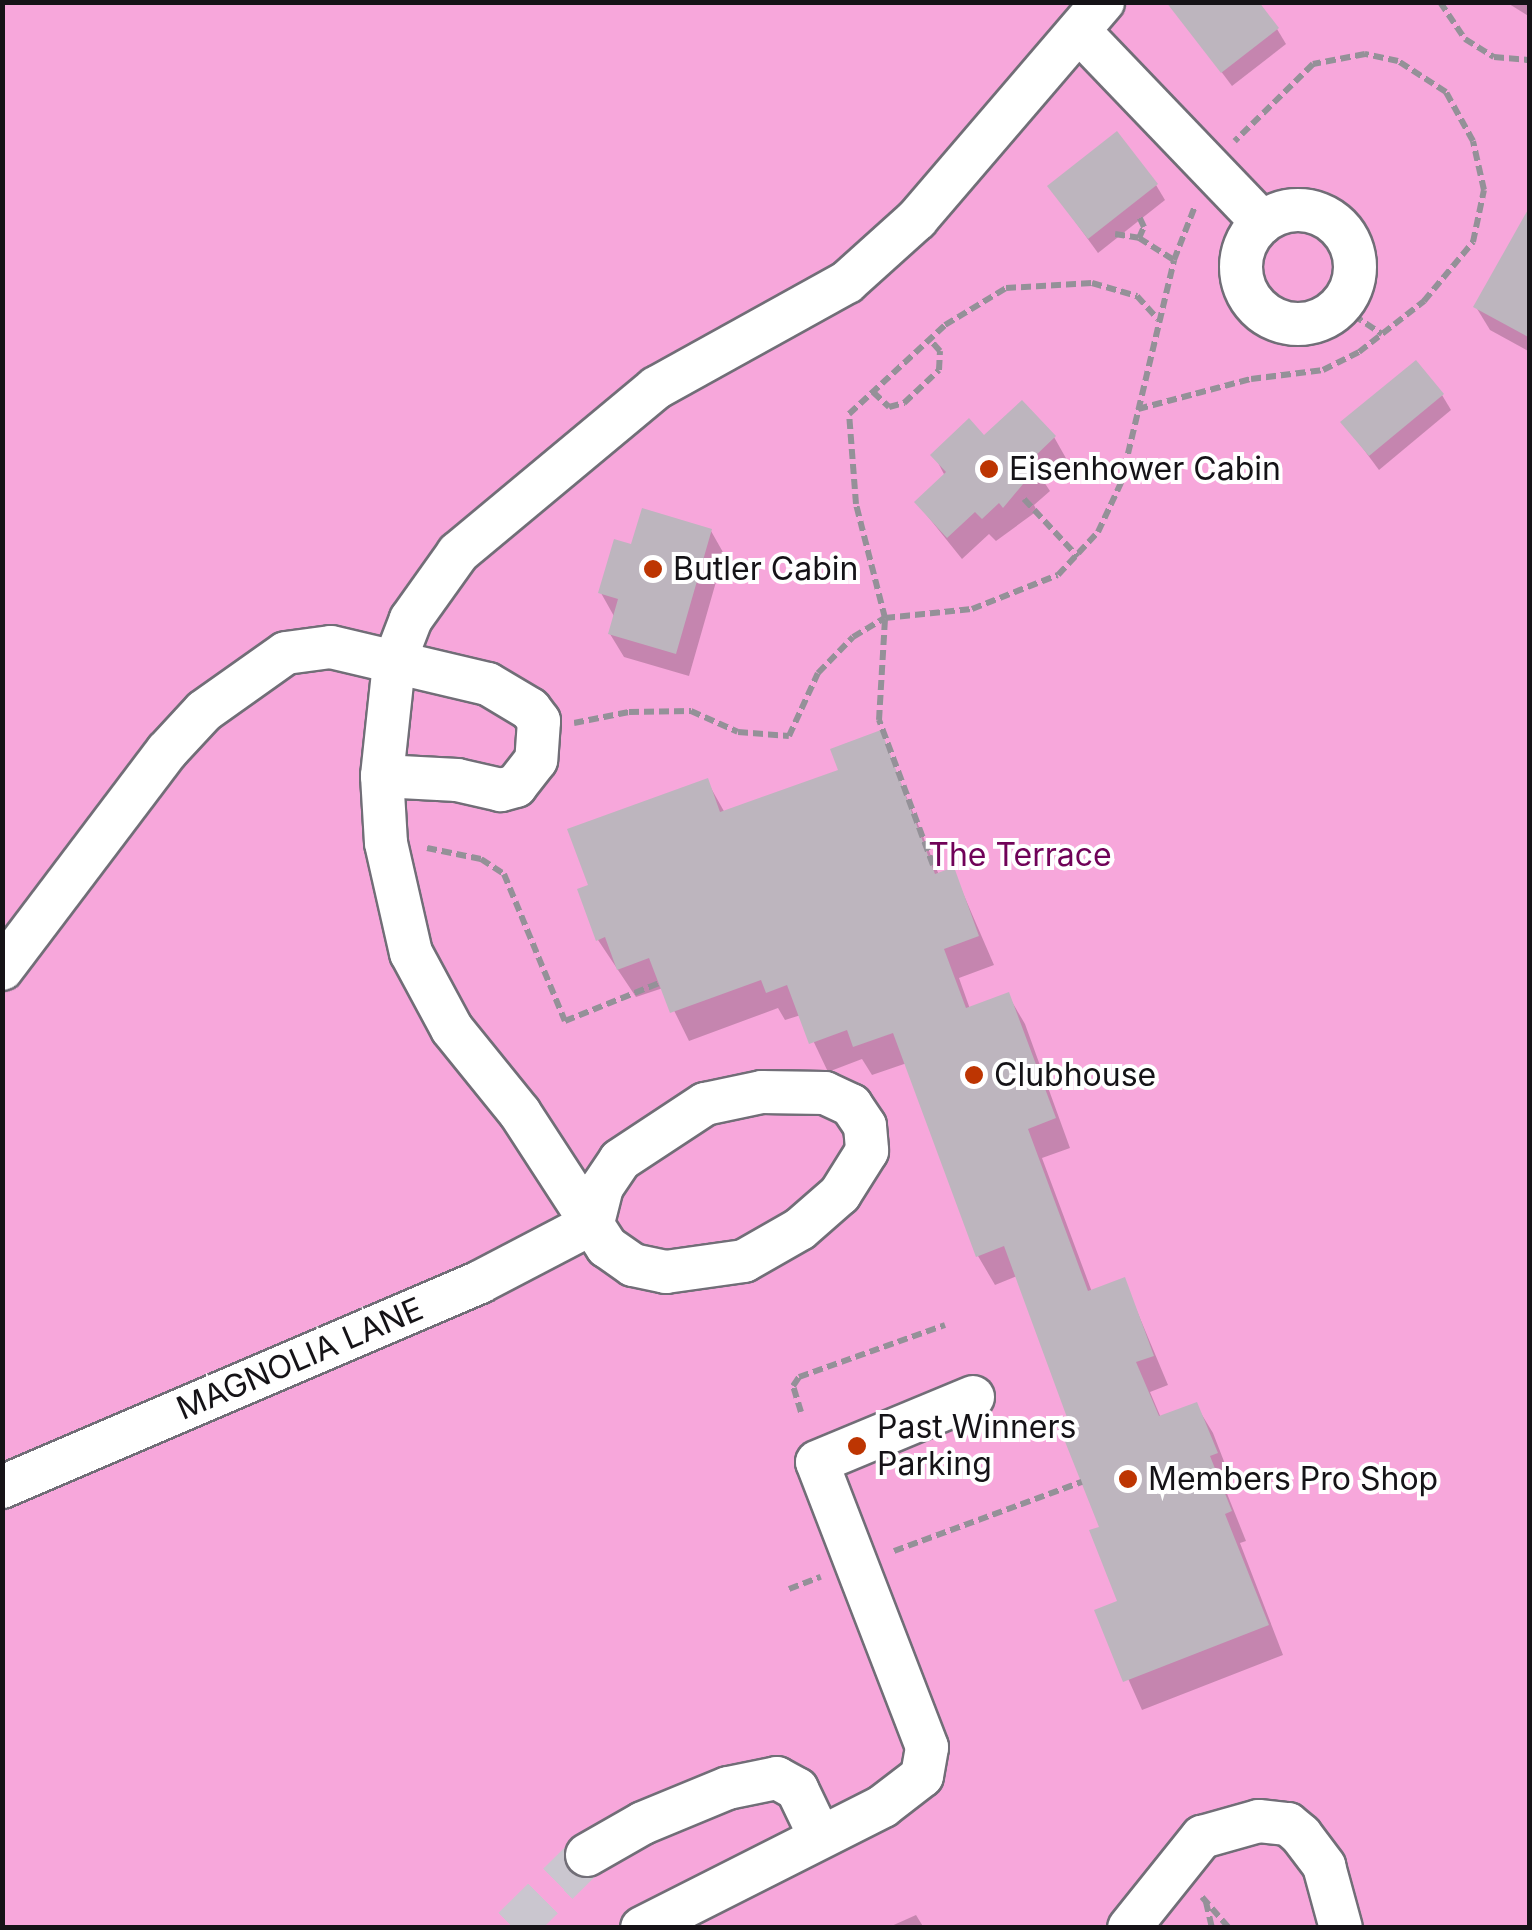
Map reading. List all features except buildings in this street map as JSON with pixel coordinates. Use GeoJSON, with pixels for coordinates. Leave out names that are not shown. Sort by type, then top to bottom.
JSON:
{"type":"FeatureCollection","features":[{"type":"Feature","properties":{"kind":"street"},"geometry":{"type":"LineString","coordinates":[[594,1223],[602,1187],[620,1160],[705,1104],[762,1092],[825,1094],[851,1105],[864,1126],[867,1151],[840,1194],[800,1230],[744,1261],[702,1271],[650,1270],[618,1257],[430,993],[411,953],[386,844],[382,776],[394,663],[411,619],[458,553],[656,388],[846,282],[917,219],[1091,17],[1214,170],[1262,222]]}},
{"type":"Feature","properties":{"kind":"street"},"geometry":{"type":"LineString","coordinates":[[1298,209],[1317,212],[1347,236],[1356,272],[1341,306],[1308,324],[1271,318],[1256,306],[1246,290],[1242,253],[1262,222],[1298,209]]}},
{"type":"Feature","properties":{"kind":"street"},"geometry":{"type":"LineString","coordinates":[[2,969],[204,711],[286,653],[309,647],[394,663],[509,694],[539,722],[541,743],[529,775],[501,790],[457,780],[382,776]]}},
{"type":"Feature","properties":{"kind":"street","name":"MAGNOLIA LANE"},"geometry":{"type":"LineString","coordinates":[[2,1487],[480,1282],[594,1223]]}},
{"type":"Feature","properties":{"kind":"street"},"geometry":{"type":"LineString","coordinates":[[642,1928],[898,1798],[928,1761],[896,1658],[817,1462],[972,1397]]}},
{"type":"Feature","properties":{"kind":"street"},"geometry":{"type":"LineString","coordinates":[[587,1855],[711,1795],[777,1778],[797,1788],[820,1837]]}},
{"type":"Feature","properties":{"kind":"street"},"geometry":{"type":"LineString","coordinates":[[1128,1928],[1202,1837],[1260,1821],[1288,1824],[1324,1866],[1341,1928]]}},
{"type":"Feature","properties":{"kind":"path"},"geometry":{"type":"LineString","coordinates":[[1440,2],[1466,39],[1494,57],[1530,60]]}},
{"type":"Feature","properties":{"kind":"path"},"geometry":{"type":"LineString","coordinates":[[558,726],[629,712],[691,712],[738,732],[789,736],[818,673],[853,637],[885,618],[972,608],[1058,575],[1098,532],[1121,483],[1138,408],[1158,320],[1174,260],[1214,170],[1248,123],[1312,64],[1334,56],[1398,61],[1446,92],[1473,141],[1482,214],[1457,266],[1382,334],[1323,370],[1251,379],[1138,408]]}},
{"type":"Feature","properties":{"kind":"path"},"geometry":{"type":"LineString","coordinates":[[1138,214],[1144,227],[1139,238]]}},
{"type":"Feature","properties":{"kind":"path"},"geometry":{"type":"LineString","coordinates":[[1115,234],[1139,238],[1174,260]]}},
{"type":"Feature","properties":{"kind":"path"},"geometry":{"type":"LineString","coordinates":[[933,865],[880,720],[885,618],[856,504],[846,426],[873,392],[930,340],[1006,288],[1032,282],[1092,282],[1138,296],[1158,320]]}},
{"type":"Feature","properties":{"kind":"path"},"geometry":{"type":"LineString","coordinates":[[1341,306],[1382,334]]}},
{"type":"Feature","properties":{"kind":"path"},"geometry":{"type":"LineString","coordinates":[[873,392],[896,407],[916,392],[942,362],[930,340]]}},
{"type":"Feature","properties":{"kind":"path"},"geometry":{"type":"LineString","coordinates":[[1024,500],[1078,557]]}},
{"type":"Feature","properties":{"kind":"path"},"geometry":{"type":"LineString","coordinates":[[386,844],[466,855],[504,874],[565,1021],[659,983]]}},
{"type":"Feature","properties":{"kind":"path"},"geometry":{"type":"LineString","coordinates":[[801,1412],[793,1386],[799,1377],[945,1324]]}},
{"type":"Feature","properties":{"kind":"path"},"geometry":{"type":"LineString","coordinates":[[881,1556],[1082,1482]]}},
{"type":"Feature","properties":{"kind":"path"},"geometry":{"type":"LineString","coordinates":[[789,1588],[826,1575]]}},
{"type":"Feature","properties":{"kind":"path"},"geometry":{"type":"LineString","coordinates":[[1206,1901],[1212,1928]]}},
{"type":"Feature","properties":{"kind":"green space","name":"The Terrace"},"geometry":{"type":"Polygon","coordinates":[[[2,3],[1529,3],[1529,1927],[3,1927],[2,3]]]}},
{"type":"Feature","properties":{"kind":"tunnel"},"geometry":{"type":"LineString","coordinates":[[513,1928],[587,1855]]}},
{"type":"Feature","properties":{"kind":"place","name":"Eisenhower Cabin"},"geometry":{"type":"Point","coordinates":[989,469]}},
{"type":"Feature","properties":{"kind":"place","name":"Butler Cabin"},"geometry":{"type":"Point","coordinates":[653,569]}},
{"type":"Feature","properties":{"kind":"place","name":"Clubhouse"},"geometry":{"type":"Point","coordinates":[974,1075]}},
{"type":"Feature","properties":{"kind":"place","name":"Past Winners Parking"},"geometry":{"type":"Point","coordinates":[857,1446]}},
{"type":"Feature","properties":{"kind":"place","name":"Members Pro Shop"},"geometry":{"type":"Point","coordinates":[1128,1479]}}]}
